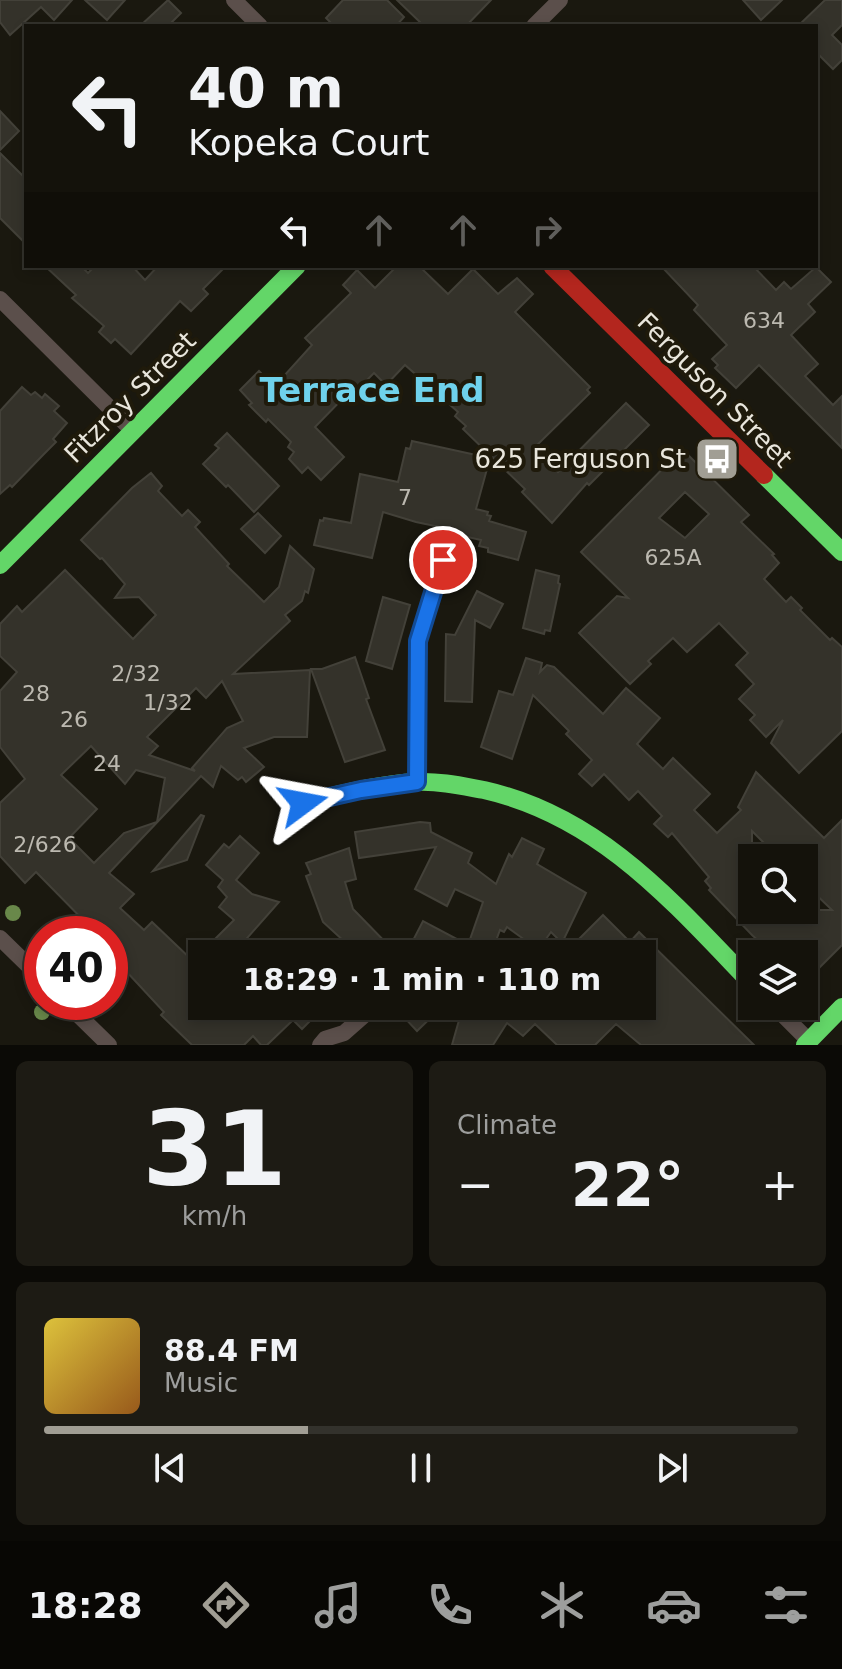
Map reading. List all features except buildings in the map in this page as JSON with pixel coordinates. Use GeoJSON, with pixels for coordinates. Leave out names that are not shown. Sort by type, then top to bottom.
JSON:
{"type":"FeatureCollection","features":[{"type":"Feature","properties":{"kind":"street"},"geometry":{"type":"LineString","coordinates":[[234,0],[258,24]]}},
{"type":"Feature","properties":{"kind":"street"},"geometry":{"type":"LineString","coordinates":[[536,24],[560,0]]}},
{"type":"Feature","properties":{"kind":"street","name":"Fitzroy Street"},"geometry":{"type":"LineString","coordinates":[[0,565],[295,268]]}},
{"type":"Feature","properties":{"kind":"street","name":"Ferguson Street"},"geometry":{"type":"LineString","coordinates":[[554,268],[842,552]]}},
{"type":"Feature","properties":{"kind":"street"},"geometry":{"type":"LineString","coordinates":[[0,299],[133,431]]}},
{"type":"Feature","properties":{"kind":"street"},"geometry":{"type":"LineString","coordinates":[[417,782],[418,641],[443,560]]}},
{"type":"Feature","properties":{"kind":"street"},"geometry":{"type":"LineString","coordinates":[[303,803],[417,782],[454,784],[508,795],[549,810],[588,832],[645,879],[738,970]]}},
{"type":"Feature","properties":{"kind":"street"},"geometry":{"type":"LineString","coordinates":[[0,938],[24,961]]}},
{"type":"Feature","properties":{"kind":"street"},"geometry":{"type":"LineString","coordinates":[[786,1020],[807,1043],[842,1007]]}},
{"type":"Feature","properties":{"kind":"street"},"geometry":{"type":"LineString","coordinates":[[83,1020],[109,1045]]}},
{"type":"Feature","properties":{"kind":"street"},"geometry":{"type":"LineString","coordinates":[[320,1045],[325,1039],[344,1033],[359,1020]]}},
{"type":"Feature","properties":{"kind":"traffic: fast"},"geometry":{"type":"LineString","coordinates":[[0,565],[295,268]]}},
{"type":"Feature","properties":{"kind":"traffic: fast"},"geometry":{"type":"LineString","coordinates":[[764,475],[842,552]]}},
{"type":"Feature","properties":{"kind":"traffic: fast"},"geometry":{"type":"LineString","coordinates":[[417,782],[418,641],[443,560]]}},
{"type":"Feature","properties":{"kind":"traffic: fast"},"geometry":{"type":"LineString","coordinates":[[303,803],[374,787],[426,782],[484,790],[526,802],[599,841],[632,866],[738,970]]}},
{"type":"Feature","properties":{"kind":"traffic: fast"},"geometry":{"type":"LineString","coordinates":[[805,1045],[842,1007]]}},
{"type":"Feature","properties":{"kind":"traffic: jam"},"geometry":{"type":"LineString","coordinates":[[554,268],[764,475]]}},
{"type":"Feature","properties":{"kind":"place","name":"625 Ferguson St"},"geometry":{"type":"Point","coordinates":[717,459]}},
{"type":"Feature","properties":{"kind":"district","name":"Terrace End"},"geometry":{"type":"Point","coordinates":[372,390]}},
{"type":"Feature","properties":{"kind":"route"},"geometry":{"type":"LineString","coordinates":[[303,803],[417,782],[418,641],[443,560]]}}]}
